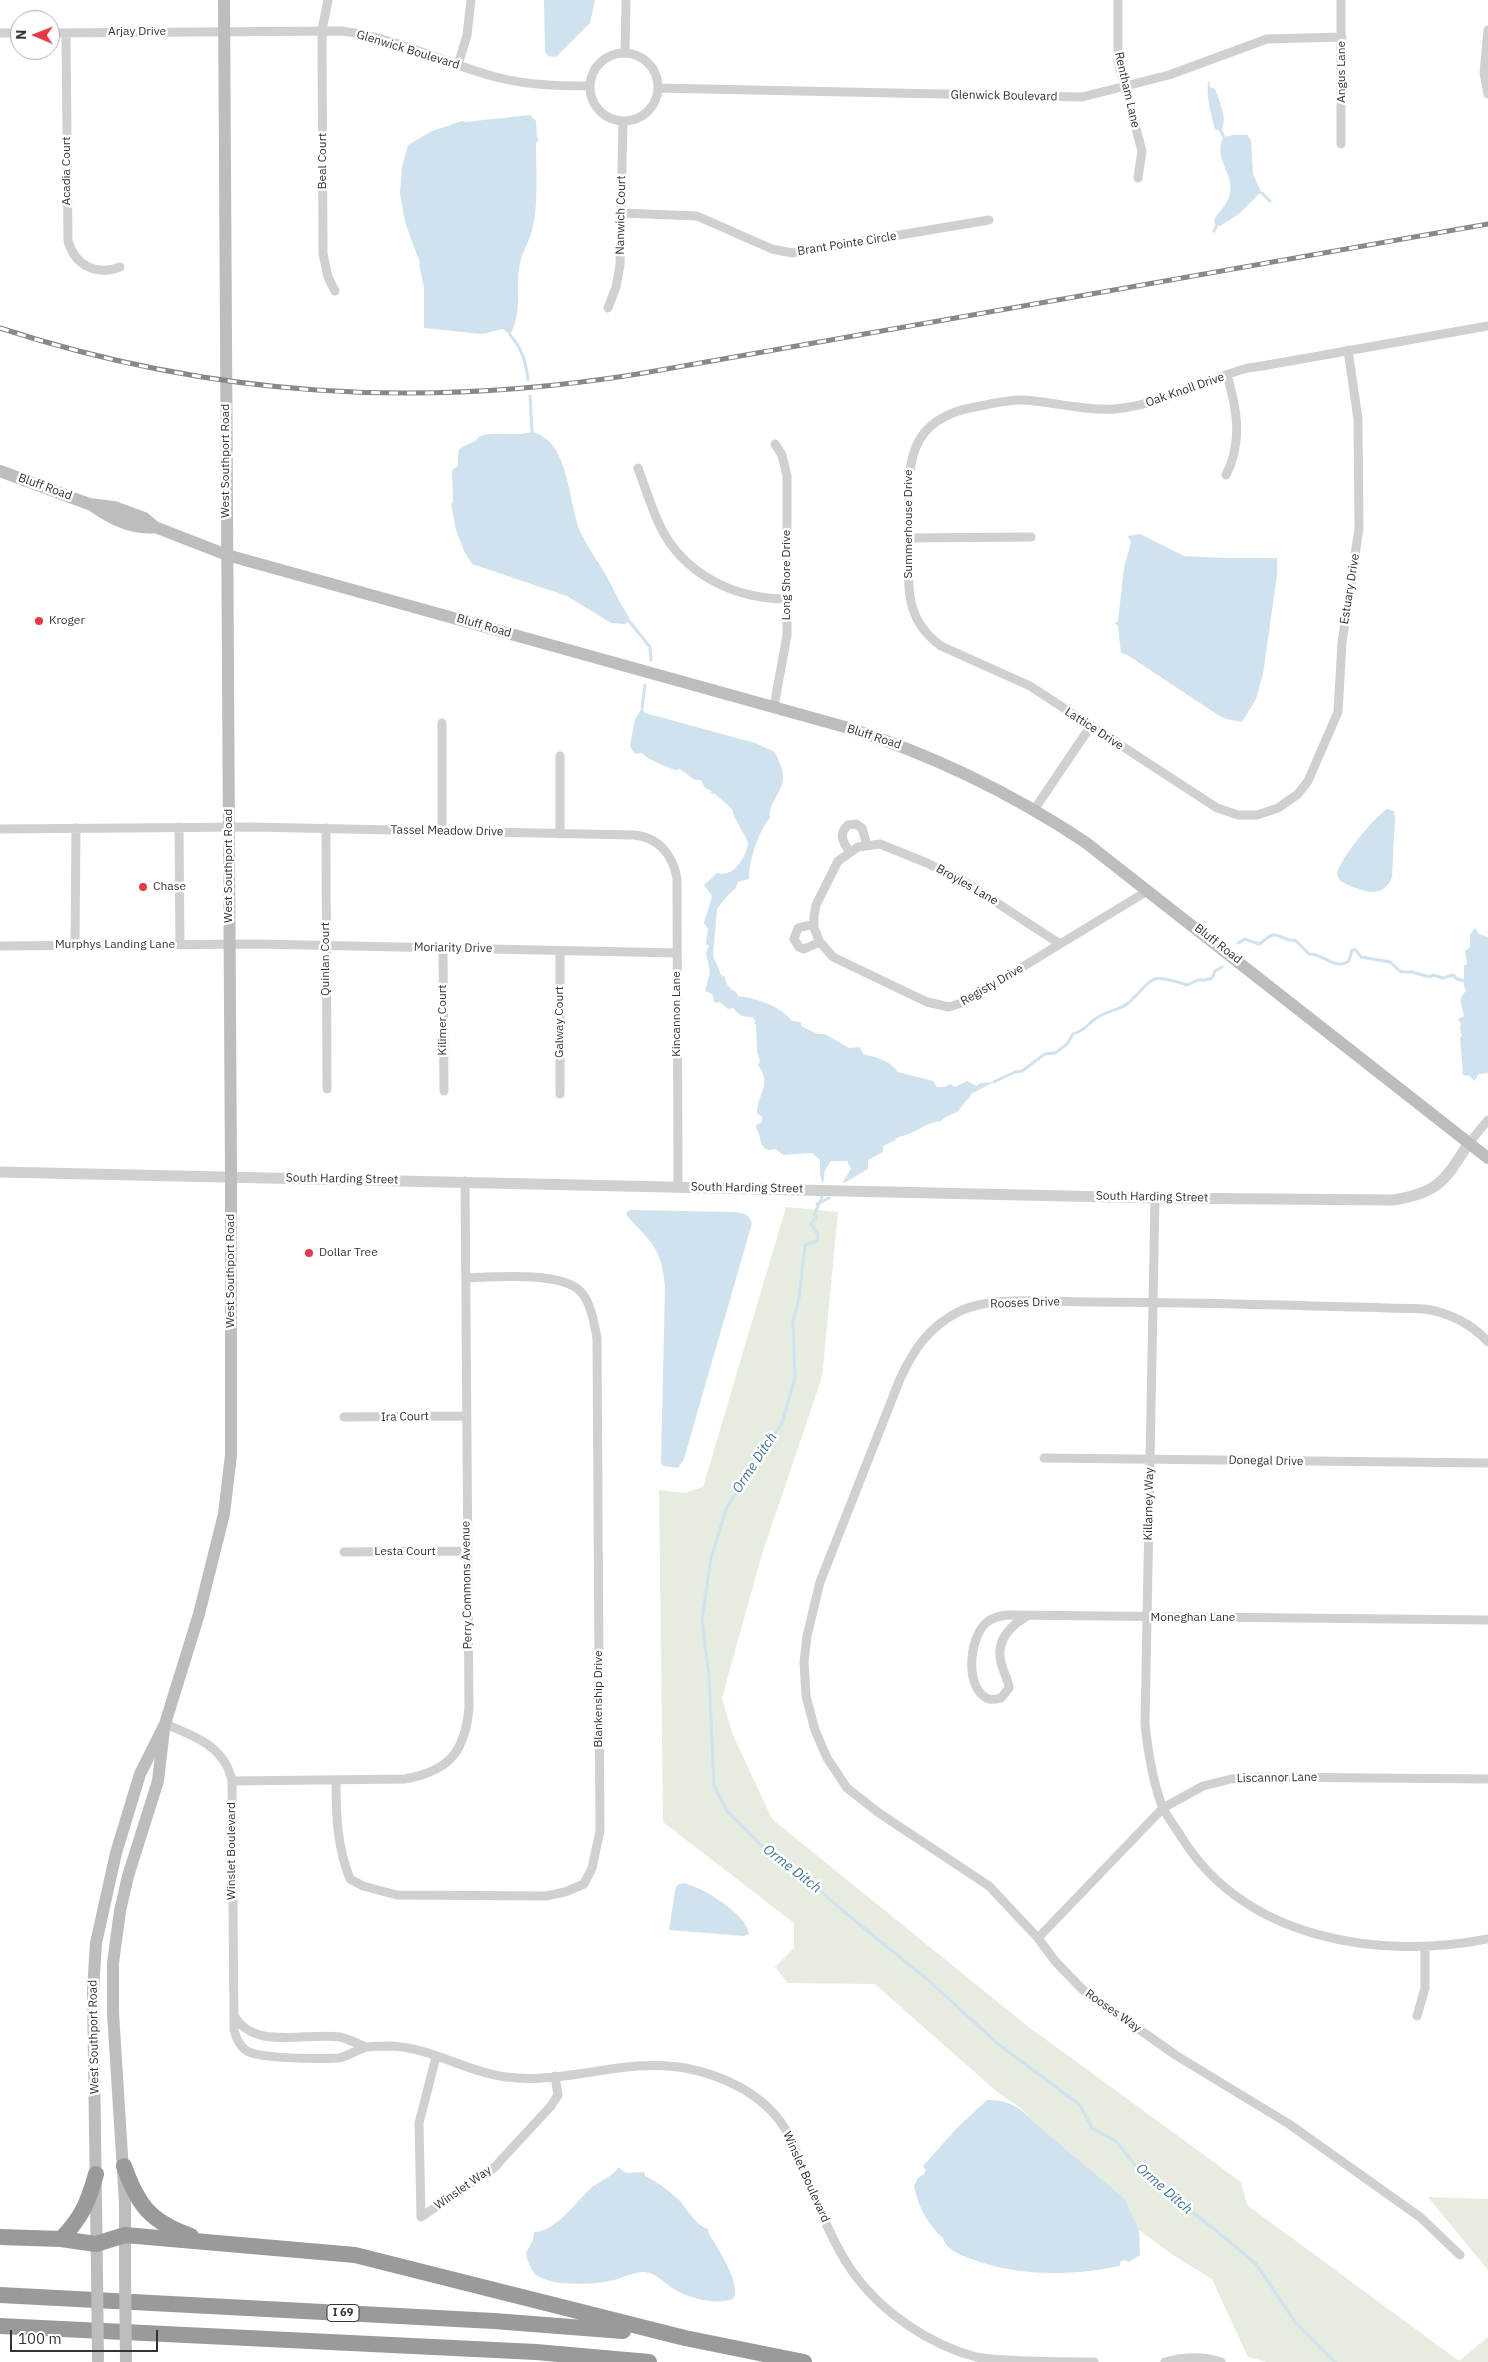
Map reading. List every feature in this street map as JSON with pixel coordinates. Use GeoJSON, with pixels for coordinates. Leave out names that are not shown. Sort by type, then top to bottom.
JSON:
{"type":"FeatureCollection","features":[{"type":"Feature","properties":{"kind":"highway"},"geometry":{"type":"LineString","coordinates":[[124,2166],[134,2194],[147,2212],[174,2230],[215,2243]]}},
{"type":"Feature","properties":{"kind":"highway"},"geometry":{"type":"LineString","coordinates":[[61,2239],[77,2222],[87,2205],[96,2174]]}},
{"type":"Feature","properties":{"kind":"highway"},"geometry":{"type":"LineString","coordinates":[[0,2237],[61,2239],[96,2244],[125,2235],[355,2255],[685,2338]]}},
{"type":"Feature","properties":{"kind":"highway","name":"I 69"},"geometry":{"type":"LineString","coordinates":[[0,2295],[521,2322],[685,2338],[804,2362]]}},
{"type":"Feature","properties":{"kind":"highway"},"geometry":{"type":"LineString","coordinates":[[0,2326],[536,2352],[649,2362]]}},
{"type":"Feature","properties":{"kind":"main road","name":"West Southport Road"},"geometry":{"type":"LineString","coordinates":[[98,2361],[93,1990],[96,1943],[116,1853],[137,1782],[165,1724],[209,1578],[229,1483],[231,1455],[232,1176],[224,0]]}},
{"type":"Feature","properties":{"kind":"main road","name":"Bluff Road"},"geometry":{"type":"LineString","coordinates":[[0,471],[89,504],[117,520],[142,529],[155,527],[227,555],[774,707],[905,747],[971,775],[1034,810],[1085,842],[1149,890],[1488,1158]]}},
{"type":"Feature","properties":{"kind":"main road","name":"West Southport Road"},"geometry":{"type":"LineString","coordinates":[[126,2362],[124,2166],[114,2030],[113,1963],[116,1934],[128,1876],[158,1781],[165,1724]]}},
{"type":"Feature","properties":{"kind":"street","name":"Beal Court"},"geometry":{"type":"LineString","coordinates":[[328,0],[322,30],[323,254],[328,277],[335,291]]}},
{"type":"Feature","properties":{"kind":"street"},"geometry":{"type":"LineString","coordinates":[[458,65],[467,35],[470,0]]}},
{"type":"Feature","properties":{"kind":"street"},"geometry":{"type":"LineString","coordinates":[[625,53],[626,0]]}},
{"type":"Feature","properties":{"kind":"street","name":"Rentham Lane"},"geometry":{"type":"LineString","coordinates":[[1118,0],[1117,53],[1142,151],[1138,178]]}},
{"type":"Feature","properties":{"kind":"street","name":"Angus Lane"},"geometry":{"type":"LineString","coordinates":[[1341,144],[1342,0]]}},
{"type":"Feature","properties":{"kind":"street","name":"Glenwick Boulevard"},"geometry":{"type":"LineString","coordinates":[[224,31],[322,30],[374,37],[513,82],[590,86]]}},
{"type":"Feature","properties":{"kind":"street"},"geometry":{"type":"LineString","coordinates":[[1488,30],[1484,73],[1488,94]]}},
{"type":"Feature","properties":{"kind":"street","name":"Arjay Drive"},"geometry":{"type":"LineString","coordinates":[[60,33],[224,31]]}},
{"type":"Feature","properties":{"kind":"street","name":"Acadia Court"},"geometry":{"type":"LineString","coordinates":[[66,33],[68,242],[73,254],[87,267],[104,271],[120,267]]}},
{"type":"Feature","properties":{"kind":"street","name":"Glenwick Boulevard"},"geometry":{"type":"LineString","coordinates":[[658,88],[1070,97],[1094,95],[1169,75],[1267,39],[1342,37]]}},
{"type":"Feature","properties":{"kind":"street"},"geometry":{"type":"LineString","coordinates":[[625,53],[637,56],[647,62],[654,72],[658,88],[655,100],[649,110],[639,118],[623,121],[610,118],[600,111],[592,100],[590,86],[592,75],[600,63],[610,56],[625,53]]}},
{"type":"Feature","properties":{"kind":"street","name":"Nanwich Court"},"geometry":{"type":"LineString","coordinates":[[608,308],[619,274],[623,121]]}},
{"type":"Feature","properties":{"kind":"street","name":"Brant Pointe Circle"},"geometry":{"type":"LineString","coordinates":[[621,213],[697,216],[772,249],[797,253],[989,220]]}},
{"type":"Feature","properties":{"kind":"street","name":"Oak Knoll Drive"},"geometry":{"type":"LineString","coordinates":[[926,430],[942,417],[963,409],[1020,400],[1095,409],[1128,407],[1168,397],[1227,375],[1262,366],[1488,326]]}},
{"type":"Feature","properties":{"kind":"street","name":"Estuary Drive"},"geometry":{"type":"LineString","coordinates":[[1278,808],[1298,794],[1308,781],[1338,712],[1342,644],[1359,528],[1358,419],[1348,350]]}},
{"type":"Feature","properties":{"kind":"street"},"geometry":{"type":"LineString","coordinates":[[1226,475],[1234,457],[1237,437],[1236,409],[1227,375]]}},
{"type":"Feature","properties":{"kind":"street","name":"Summerhouse Drive"},"geometry":{"type":"LineString","coordinates":[[917,621],[909,592],[908,470],[915,446],[926,430]]}},
{"type":"Feature","properties":{"kind":"street","name":"Long Shore Drive"},"geometry":{"type":"LineString","coordinates":[[774,707],[787,635],[787,476],[782,455],[775,444]]}},
{"type":"Feature","properties":{"kind":"street"},"geometry":{"type":"LineString","coordinates":[[638,468],[662,528],[674,548],[687,561],[712,581],[729,589],[761,598],[787,599]]}},
{"type":"Feature","properties":{"kind":"street"},"geometry":{"type":"LineString","coordinates":[[909,538],[1031,537]]}},
{"type":"Feature","properties":{"kind":"street","name":"Lattice Drive"},"geometry":{"type":"LineString","coordinates":[[917,621],[930,638],[945,648],[1025,684],[1217,808],[1238,815],[1257,815],[1278,808]]}},
{"type":"Feature","properties":{"kind":"street"},"geometry":{"type":"LineString","coordinates":[[442,722],[442,831]]}},
{"type":"Feature","properties":{"kind":"street"},"geometry":{"type":"LineString","coordinates":[[1034,810],[1090,727]]}},
{"type":"Feature","properties":{"kind":"street"},"geometry":{"type":"LineString","coordinates":[[560,756],[560,834]]}},
{"type":"Feature","properties":{"kind":"street"},"geometry":{"type":"LineString","coordinates":[[849,851],[842,838],[843,831],[848,825],[856,824],[862,828],[866,845]]}},
{"type":"Feature","properties":{"kind":"street"},"geometry":{"type":"LineString","coordinates":[[179,827],[180,945]]}},
{"type":"Feature","properties":{"kind":"street"},"geometry":{"type":"LineString","coordinates":[[75,945],[76,828]]}},
{"type":"Feature","properties":{"kind":"street","name":"Tassel Meadow Drive"},"geometry":{"type":"LineString","coordinates":[[0,829],[326,828],[637,836],[650,839],[661,847]]}},
{"type":"Feature","properties":{"kind":"street","name":"Quinlan Court"},"geometry":{"type":"LineString","coordinates":[[326,828],[327,1089]]}},
{"type":"Feature","properties":{"kind":"street","name":"Broyles Lane"},"geometry":{"type":"LineString","coordinates":[[849,851],[866,845],[888,846],[946,872],[986,894],[1060,944]]}},
{"type":"Feature","properties":{"kind":"street","name":"Kincannon Lane"},"geometry":{"type":"LineString","coordinates":[[661,847],[671,859],[676,875],[678,1187]]}},
{"type":"Feature","properties":{"kind":"street","name":"Registy Drive"},"geometry":{"type":"LineString","coordinates":[[849,851],[838,861],[816,905],[814,924],[820,942],[825,950],[838,960],[927,1002],[943,1006],[953,1006],[967,1001],[1149,890]]}},
{"type":"Feature","properties":{"kind":"street"},"geometry":{"type":"LineString","coordinates":[[814,924],[798,928],[794,939],[799,947],[804,948],[820,942]]}},
{"type":"Feature","properties":{"kind":"street","name":"Murphys Landing Lane"},"geometry":{"type":"LineString","coordinates":[[0,946],[230,944]]}},
{"type":"Feature","properties":{"kind":"street","name":"Moriarity Drive"},"geometry":{"type":"LineString","coordinates":[[230,944],[677,953]]}},
{"type":"Feature","properties":{"kind":"street","name":"Kilimer Court"},"geometry":{"type":"LineString","coordinates":[[443,948],[444,1091]]}},
{"type":"Feature","properties":{"kind":"street","name":"Galway Court"},"geometry":{"type":"LineString","coordinates":[[560,951],[560,1094]]}},
{"type":"Feature","properties":{"kind":"street"},"geometry":{"type":"LineString","coordinates":[[1469,1143],[1488,1120]]}},
{"type":"Feature","properties":{"kind":"street","name":"South Harding Street"},"geometry":{"type":"LineString","coordinates":[[0,1172],[1156,1198],[1384,1200],[1410,1198],[1425,1194],[1438,1185],[1452,1169],[1469,1143]]}},
{"type":"Feature","properties":{"kind":"street","name":"Perry Commons Avenue"},"geometry":{"type":"LineString","coordinates":[[232,1781],[405,1779],[420,1776],[433,1772],[448,1762],[459,1749],[467,1730],[469,1708],[466,1551],[465,1181]]}},
{"type":"Feature","properties":{"kind":"street","name":"Killarney Way"},"geometry":{"type":"LineString","coordinates":[[1156,1198],[1149,1460],[1145,1724],[1150,1766],[1163,1808],[1188,1848],[1207,1872],[1230,1893],[1258,1910],[1297,1928],[1337,1940],[1381,1947],[1425,1948],[1488,1939]]}},
{"type":"Feature","properties":{"kind":"street","name":"Blankenship Drive"},"geometry":{"type":"LineString","coordinates":[[336,1780],[336,1830],[340,1850],[350,1879],[363,1886],[397,1895],[546,1896],[566,1892],[584,1884],[592,1868],[600,1830],[597,1348],[595,1329],[588,1304],[580,1290],[564,1282],[530,1277],[466,1278]]}},
{"type":"Feature","properties":{"kind":"street","name":"Rooses Drive"},"geometry":{"type":"LineString","coordinates":[[804,1662],[820,1582],[900,1379],[914,1350],[932,1330],[959,1312],[981,1304],[1010,1302],[1153,1302],[1424,1309],[1447,1314],[1467,1324],[1488,1342]]}},
{"type":"Feature","properties":{"kind":"street","name":"Ira Court"},"geometry":{"type":"LineString","coordinates":[[344,1417],[466,1416]]}},
{"type":"Feature","properties":{"kind":"street","name":"Donegal Drive"},"geometry":{"type":"LineString","coordinates":[[1044,1458],[1488,1464]]}},
{"type":"Feature","properties":{"kind":"street","name":"Lesta Court"},"geometry":{"type":"LineString","coordinates":[[344,1552],[466,1551]]}},
{"type":"Feature","properties":{"kind":"street","name":"Moneghan Lane"},"geometry":{"type":"LineString","coordinates":[[1028,1615],[1014,1623],[1003,1637],[999,1656],[1009,1688],[1000,1698],[989,1699],[983,1695],[976,1684],[971,1667],[971,1650],[977,1634],[994,1617],[1028,1615],[1488,1620]]}},
{"type":"Feature","properties":{"kind":"street","name":"Rooses Way"},"geometry":{"type":"LineString","coordinates":[[804,1662],[806,1696],[815,1730],[827,1758],[848,1788],[879,1813],[989,1886],[1083,1990],[1177,2056],[1288,2124],[1420,2217],[1460,2255]]}},
{"type":"Feature","properties":{"kind":"street","name":"Winslet Boulevard"},"geometry":{"type":"LineString","coordinates":[[165,1724],[209,1744],[226,1763],[232,1781],[234,2030],[239,2043],[243,2048],[256,2055],[341,2058],[366,2047]]}},
{"type":"Feature","properties":{"kind":"street","name":"Liscannor Lane"},"geometry":{"type":"LineString","coordinates":[[1038,1938],[1140,1829],[1163,1808],[1203,1786],[1240,1778],[1259,1777],[1488,1779]]}},
{"type":"Feature","properties":{"kind":"street"},"geometry":{"type":"LineString","coordinates":[[1417,2016],[1425,1988],[1425,1948]]}},
{"type":"Feature","properties":{"kind":"street","name":"Winslet Boulevard"},"geometry":{"type":"LineString","coordinates":[[234,2014],[244,2028],[258,2035],[341,2038],[366,2047],[413,2049],[463,2066],[507,2078],[555,2076],[649,2066],[684,2068],[717,2076],[741,2088],[764,2103],[785,2128],[840,2250],[861,2283],[898,2318],[944,2345],[977,2358],[997,2361],[1094,2362]]}},
{"type":"Feature","properties":{"kind":"street","name":"Winslet Way"},"geometry":{"type":"LineString","coordinates":[[436,2057],[419,2123],[421,2217],[498,2163],[551,2106],[558,2095],[555,2076]]}},
{"type":"Feature","properties":{"kind":"street"},"geometry":{"type":"LineString","coordinates":[[1165,2362],[1178,2358],[1211,2359],[1221,2362]]}},
{"type":"Feature","properties":{"kind":"shaded area"},"geometry":{"type":"Polygon","coordinates":[[[786,1207],[838,1212],[822,1377],[762,1554],[722,1698],[732,1733],[772,1819],[1026,2025],[1241,2182],[1247,2205],[1459,2361],[1488,2337],[1488,2362],[1267,2362],[1248,2357],[1212,2279],[1173,2255],[1139,2230],[1125,2199],[1034,2122],[1022,2109],[996,2091],[875,1984],[788,1983],[775,1967],[794,1948],[794,1923],[663,1822],[659,1490],[684,1493],[703,1487],[786,1207]]]}},
{"type":"Feature","properties":{"kind":"shaded area"},"geometry":{"type":"Polygon","coordinates":[[[1428,2197],[1488,2199],[1488,2270],[1428,2197]]]}},
{"type":"Feature","properties":{"kind":"water"},"geometry":{"type":"Polygon","coordinates":[[[544,0],[595,0],[590,23],[556,57],[548,56],[545,52],[544,0]]]}},
{"type":"Feature","properties":{"kind":"water"},"geometry":{"type":"Polygon","coordinates":[[[1209,80],[1210,87],[1215,89],[1222,110],[1224,121],[1221,131],[1215,129],[1212,117],[1208,97],[1209,80]]]}},
{"type":"Feature","properties":{"kind":"water"},"geometry":{"type":"Polygon","coordinates":[[[530,115],[536,121],[537,138],[539,140],[536,143],[536,210],[532,231],[520,264],[517,316],[510,335],[503,329],[482,334],[424,328],[424,287],[420,263],[405,222],[400,193],[402,167],[408,145],[432,131],[462,121],[530,115]]]}},
{"type":"Feature","properties":{"kind":"water"},"geometry":{"type":"Polygon","coordinates":[[[1247,135],[1251,140],[1253,174],[1262,194],[1260,193],[1239,214],[1220,226],[1215,224],[1214,220],[1228,200],[1230,193],[1229,179],[1220,151],[1221,144],[1224,137],[1247,135]]]}},
{"type":"Feature","properties":{"kind":"water"},"geometry":{"type":"Polygon","coordinates":[[[532,432],[545,438],[555,448],[566,477],[578,525],[629,617],[629,621],[625,624],[611,623],[567,596],[472,564],[464,551],[456,530],[451,504],[453,502],[452,470],[458,466],[460,449],[479,437],[486,435],[532,432]]]}},
{"type":"Feature","properties":{"kind":"water"},"geometry":{"type":"Polygon","coordinates":[[[1140,534],[1184,556],[1277,558],[1277,575],[1263,674],[1256,699],[1242,722],[1226,719],[1218,715],[1126,654],[1121,653],[1118,626],[1115,623],[1118,621],[1124,568],[1131,542],[1128,536],[1140,534]]]}},
{"type":"Feature","properties":{"kind":"water"},"geometry":{"type":"Polygon","coordinates":[[[642,708],[645,713],[755,743],[775,752],[782,768],[783,780],[771,807],[770,818],[755,847],[749,879],[738,882],[736,888],[717,909],[713,955],[721,975],[725,977],[730,988],[738,996],[775,1007],[792,1021],[801,1022],[801,1026],[818,1034],[825,1034],[849,1048],[860,1047],[863,1054],[887,1062],[898,1072],[933,1081],[937,1087],[945,1087],[950,1084],[955,1087],[967,1081],[976,1086],[981,1083],[994,1082],[971,1094],[955,1113],[941,1121],[898,1137],[883,1146],[883,1152],[868,1160],[868,1169],[846,1182],[842,1183],[851,1169],[847,1161],[831,1161],[825,1170],[823,1184],[820,1175],[820,1160],[812,1153],[783,1155],[776,1149],[767,1149],[762,1145],[756,1125],[762,1122],[762,1117],[757,1113],[764,1078],[758,1065],[760,1061],[757,1052],[755,1021],[753,1017],[746,1017],[733,1008],[728,1009],[720,1002],[715,1003],[712,994],[705,991],[710,972],[706,953],[709,946],[706,944],[708,929],[704,923],[712,896],[704,885],[717,873],[723,874],[734,869],[742,860],[748,843],[732,809],[715,794],[710,793],[712,791],[705,788],[701,780],[695,780],[678,768],[678,771],[658,763],[642,753],[635,754],[630,746],[635,719],[642,708]]]}},
{"type":"Feature","properties":{"kind":"water"},"geometry":{"type":"Polygon","coordinates":[[[1387,809],[1394,811],[1395,817],[1392,877],[1388,885],[1376,892],[1369,892],[1340,881],[1337,874],[1350,849],[1366,829],[1387,809]]]}},
{"type":"Feature","properties":{"kind":"water"},"geometry":{"type":"Polygon","coordinates":[[[1475,928],[1479,934],[1488,937],[1488,1073],[1479,1074],[1474,1081],[1470,1076],[1463,1075],[1460,1037],[1462,1036],[1461,1024],[1458,1019],[1464,1016],[1461,997],[1466,991],[1464,986],[1464,966],[1467,964],[1465,951],[1470,947],[1470,935],[1475,928]]]}},
{"type":"Feature","properties":{"kind":"water"},"geometry":{"type":"Polygon","coordinates":[[[630,1210],[735,1212],[746,1214],[752,1223],[684,1459],[678,1468],[663,1466],[661,1462],[664,1274],[654,1247],[627,1216],[627,1212],[630,1210]]]}},
{"type":"Feature","properties":{"kind":"water"},"geometry":{"type":"Polygon","coordinates":[[[684,1883],[722,1902],[741,1918],[749,1934],[744,1936],[669,1930],[675,1891],[677,1885],[684,1883]]]}},
{"type":"Feature","properties":{"kind":"water"},"geometry":{"type":"Polygon","coordinates":[[[987,2100],[1001,2101],[1019,2109],[1125,2199],[1139,2230],[1140,2255],[1129,2262],[1124,2260],[1120,2262],[1120,2266],[1082,2272],[1044,2273],[1006,2269],[961,2255],[950,2249],[924,2215],[914,2186],[918,2178],[926,2170],[923,2166],[956,2129],[987,2100]]]}},
{"type":"Feature","properties":{"kind":"water"},"geometry":{"type":"Polygon","coordinates":[[[618,2167],[626,2173],[644,2172],[645,2176],[662,2186],[678,2199],[700,2225],[709,2229],[708,2232],[732,2275],[735,2293],[733,2299],[712,2301],[690,2296],[677,2291],[657,2277],[644,2272],[606,2282],[585,2284],[551,2281],[535,2274],[529,2264],[526,2253],[533,2240],[534,2232],[549,2228],[557,2222],[591,2188],[611,2175],[618,2167]]]}},
{"type":"Feature","properties":{"kind":"waterway"},"geometry":{"type":"LineString","coordinates":[[1221,131],[1224,137]]}},
{"type":"Feature","properties":{"kind":"waterway"},"geometry":{"type":"LineString","coordinates":[[1262,193],[1270,201]]}},
{"type":"Feature","properties":{"kind":"waterway"},"geometry":{"type":"LineString","coordinates":[[1214,231],[1217,225]]}},
{"type":"Feature","properties":{"kind":"waterway","name":"Orme Ditch"},"geometry":{"type":"LineString","coordinates":[[510,335],[518,345],[523,356],[528,380]]}},
{"type":"Feature","properties":{"kind":"waterway","name":"Orme Ditch"},"geometry":{"type":"LineString","coordinates":[[530,396],[532,432]]}},
{"type":"Feature","properties":{"kind":"waterway","name":"Orme Ditch"},"geometry":{"type":"LineString","coordinates":[[629,621],[650,647],[651,660]]}},
{"type":"Feature","properties":{"kind":"waterway","name":"Orme Ditch"},"geometry":{"type":"LineString","coordinates":[[642,708],[645,685]]}},
{"type":"Feature","properties":{"kind":"waterway"},"geometry":{"type":"LineString","coordinates":[[1238,943],[1245,939],[1259,944],[1270,936],[1277,935],[1289,940],[1295,940],[1309,954],[1314,954],[1334,963],[1344,964],[1349,961],[1352,950],[1356,950],[1361,957],[1390,962],[1401,972],[1412,972],[1443,978],[1453,975],[1457,979],[1464,981]]}},
{"type":"Feature","properties":{"kind":"waterway"},"geometry":{"type":"LineString","coordinates":[[994,1082],[1015,1072],[1022,1071],[1045,1054],[1055,1053],[1067,1044],[1073,1034],[1081,1031],[1102,1015],[1127,1004],[1152,980],[1164,979],[1187,985],[1198,980],[1212,978],[1215,971],[1222,967]]}},
{"type":"Feature","properties":{"kind":"waterway","name":"Orme Ditch"},"geometry":{"type":"LineString","coordinates":[[822,1197],[815,1213],[816,1218],[811,1224],[818,1235],[817,1241],[805,1245],[799,1298],[793,1321],[795,1378],[782,1423],[727,1507],[711,1558],[702,1619],[709,1676],[714,1785],[727,1811],[774,1858],[797,1870],[843,1911],[928,1980],[998,2044],[1080,2105],[1092,2128],[1116,2141],[1142,2174],[1218,2232],[1256,2264],[1295,2322],[1335,2362]]}},
{"type":"Feature","properties":{"kind":"waterway","name":"Orme Ditch"},"geometry":{"type":"LineString","coordinates":[[817,1204],[829,1198]]}},
{"type":"Feature","properties":{"kind":"railway"},"geometry":{"type":"LineString","coordinates":[[0,328],[79,351],[158,369],[237,382],[316,390],[396,393],[476,391],[556,385],[638,374],[1488,224]]}},
{"type":"Feature","properties":{"kind":"place","name":"Kroger"},"geometry":{"type":"Point","coordinates":[39,621]}},
{"type":"Feature","properties":{"kind":"place","name":"Chase"},"geometry":{"type":"Point","coordinates":[143,887]}},
{"type":"Feature","properties":{"kind":"place","name":"Dollar Tree"},"geometry":{"type":"Point","coordinates":[309,1253]}}]}
